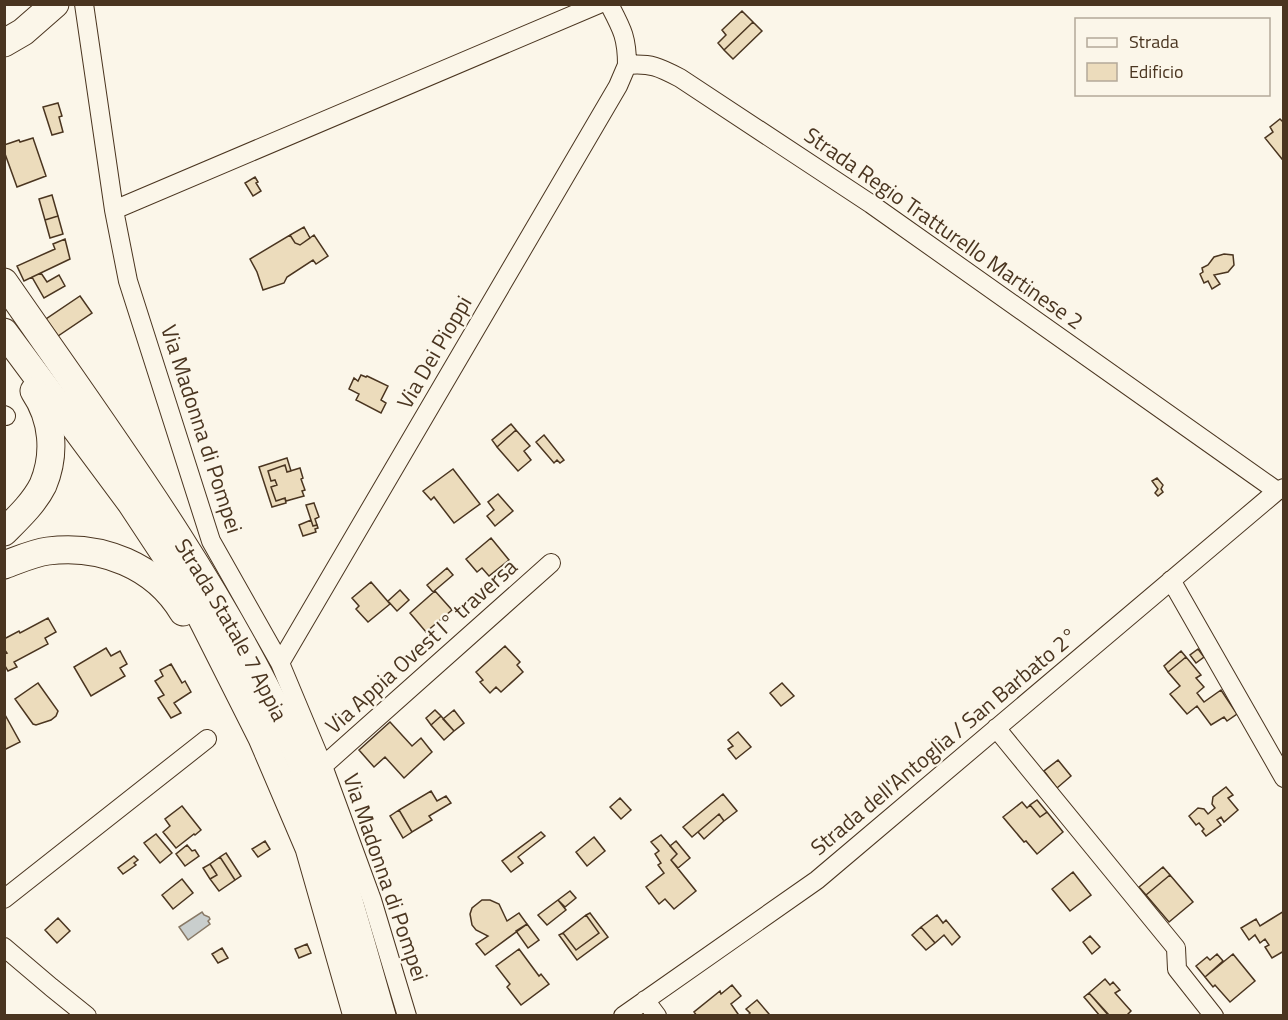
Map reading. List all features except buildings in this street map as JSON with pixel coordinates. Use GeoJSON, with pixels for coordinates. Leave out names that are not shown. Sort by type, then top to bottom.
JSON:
{"type":"FeatureCollection","features":[{"type":"Feature","properties":{"kind":"highway"},"geometry":{"type":"LineString","coordinates":[[4,42],[23,32],[55,4]]}},
{"type":"Feature","properties":{"kind":"highway","name":"Strada Statale 7 Appia"},"geometry":{"type":"LineString","coordinates":[[4,282],[147,488],[194,560],[268,693],[288,732],[325,823],[382,1016]]}},
{"type":"Feature","properties":{"kind":"highway","name":"Strada Statale 7 Appia"},"geometry":{"type":"LineString","coordinates":[[4,332],[131,503],[196,607],[262,738],[309,848],[357,1016]]}},
{"type":"Feature","properties":{"kind":"highway"},"geometry":{"type":"LineString","coordinates":[[4,348],[42,402],[51,428],[51,455],[42,485],[26,510],[4,532]]}},
{"type":"Feature","properties":{"kind":"highway"},"geometry":{"type":"LineString","coordinates":[[4,565],[47,551],[72,550],[99,553],[143,570],[161,584],[176,601],[233,702],[262,738]]}},
{"type":"Feature","properties":{"kind":"street","name":"Via Madonna di Pompei"},"geometry":{"type":"LineString","coordinates":[[84,4],[114,210],[128,281],[211,541],[280,663],[323,766],[372,900],[407,1016]]}},
{"type":"Feature","properties":{"kind":"street"},"geometry":{"type":"LineString","coordinates":[[114,210],[599,4]]}},
{"type":"Feature","properties":{"kind":"street"},"geometry":{"type":"LineString","coordinates":[[609,4],[622,29],[627,46],[627,65]]}},
{"type":"Feature","properties":{"kind":"street","name":"Strada Regio Tratturello Martinese 2"},"geometry":{"type":"LineString","coordinates":[[627,65],[646,63],[662,68],[680,78],[871,204],[1280,489]]}},
{"type":"Feature","properties":{"kind":"street","name":"Via Dei Pioppi"},"geometry":{"type":"LineString","coordinates":[[280,663],[612,97],[627,65]]}},
{"type":"Feature","properties":{"kind":"street","name":"Strada dell'Antoglia / San Barbato 2°"},"geometry":{"type":"LineString","coordinates":[[623,1016],[817,880],[1280,489]]}},
{"type":"Feature","properties":{"kind":"street","name":"Via Appia Ovest I° traversa"},"geometry":{"type":"LineString","coordinates":[[323,766],[551,563]]}},
{"type":"Feature","properties":{"kind":"street"},"geometry":{"type":"LineString","coordinates":[[1171,580],[1284,778]]}},
{"type":"Feature","properties":{"kind":"street"},"geometry":{"type":"LineString","coordinates":[[996,728],[1176,948],[1176,969],[1214,1016]]}},
{"type":"Feature","properties":{"kind":"street"},"geometry":{"type":"LineString","coordinates":[[4,899],[207,739]]}},
{"type":"Feature","properties":{"kind":"street"},"geometry":{"type":"LineString","coordinates":[[4,947],[87,1016]]}},
{"type":"Feature","properties":{"kind":"street"},"geometry":{"type":"LineString","coordinates":[[645,1000],[657,1016]]}},
{"type":"Feature","properties":{"kind":"shaded area"},"geometry":{"type":"Polygon","coordinates":[[[202,912],[209,917],[210,924],[188,940],[179,927],[202,912]]]}}]}
